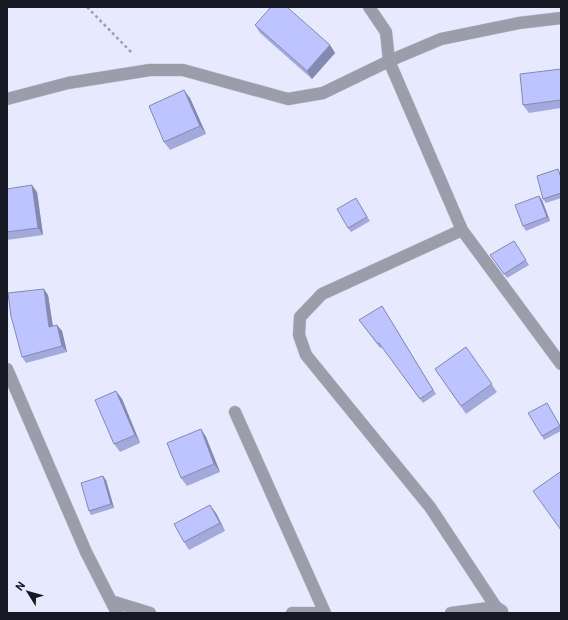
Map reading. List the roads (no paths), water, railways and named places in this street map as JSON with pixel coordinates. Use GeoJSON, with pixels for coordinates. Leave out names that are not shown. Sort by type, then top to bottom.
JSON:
{"type":"FeatureCollection","features":[{"type":"Feature","properties":{"kind":"street"},"geometry":{"type":"LineString","coordinates":[[369,7],[386,32],[389,61],[462,230],[561,364]]}},
{"type":"Feature","properties":{"kind":"street"},"geometry":{"type":"LineString","coordinates":[[7,99],[68,83],[150,70],[183,70],[288,99],[323,93],[389,61],[441,39],[519,23],[561,18]]}},
{"type":"Feature","properties":{"kind":"street"},"geometry":{"type":"LineString","coordinates":[[462,230],[322,294],[300,316],[299,335],[306,355],[430,507],[500,611]]}},
{"type":"Feature","properties":{"kind":"street"},"geometry":{"type":"LineString","coordinates":[[7,369],[86,552],[117,613]]}},
{"type":"Feature","properties":{"kind":"street"},"geometry":{"type":"LineString","coordinates":[[235,412],[323,613],[292,613]]}},
{"type":"Feature","properties":{"kind":"street"},"geometry":{"type":"LineString","coordinates":[[111,601],[150,613]]}},
{"type":"Feature","properties":{"kind":"street"},"geometry":{"type":"LineString","coordinates":[[451,613],[500,611]]}}]}
